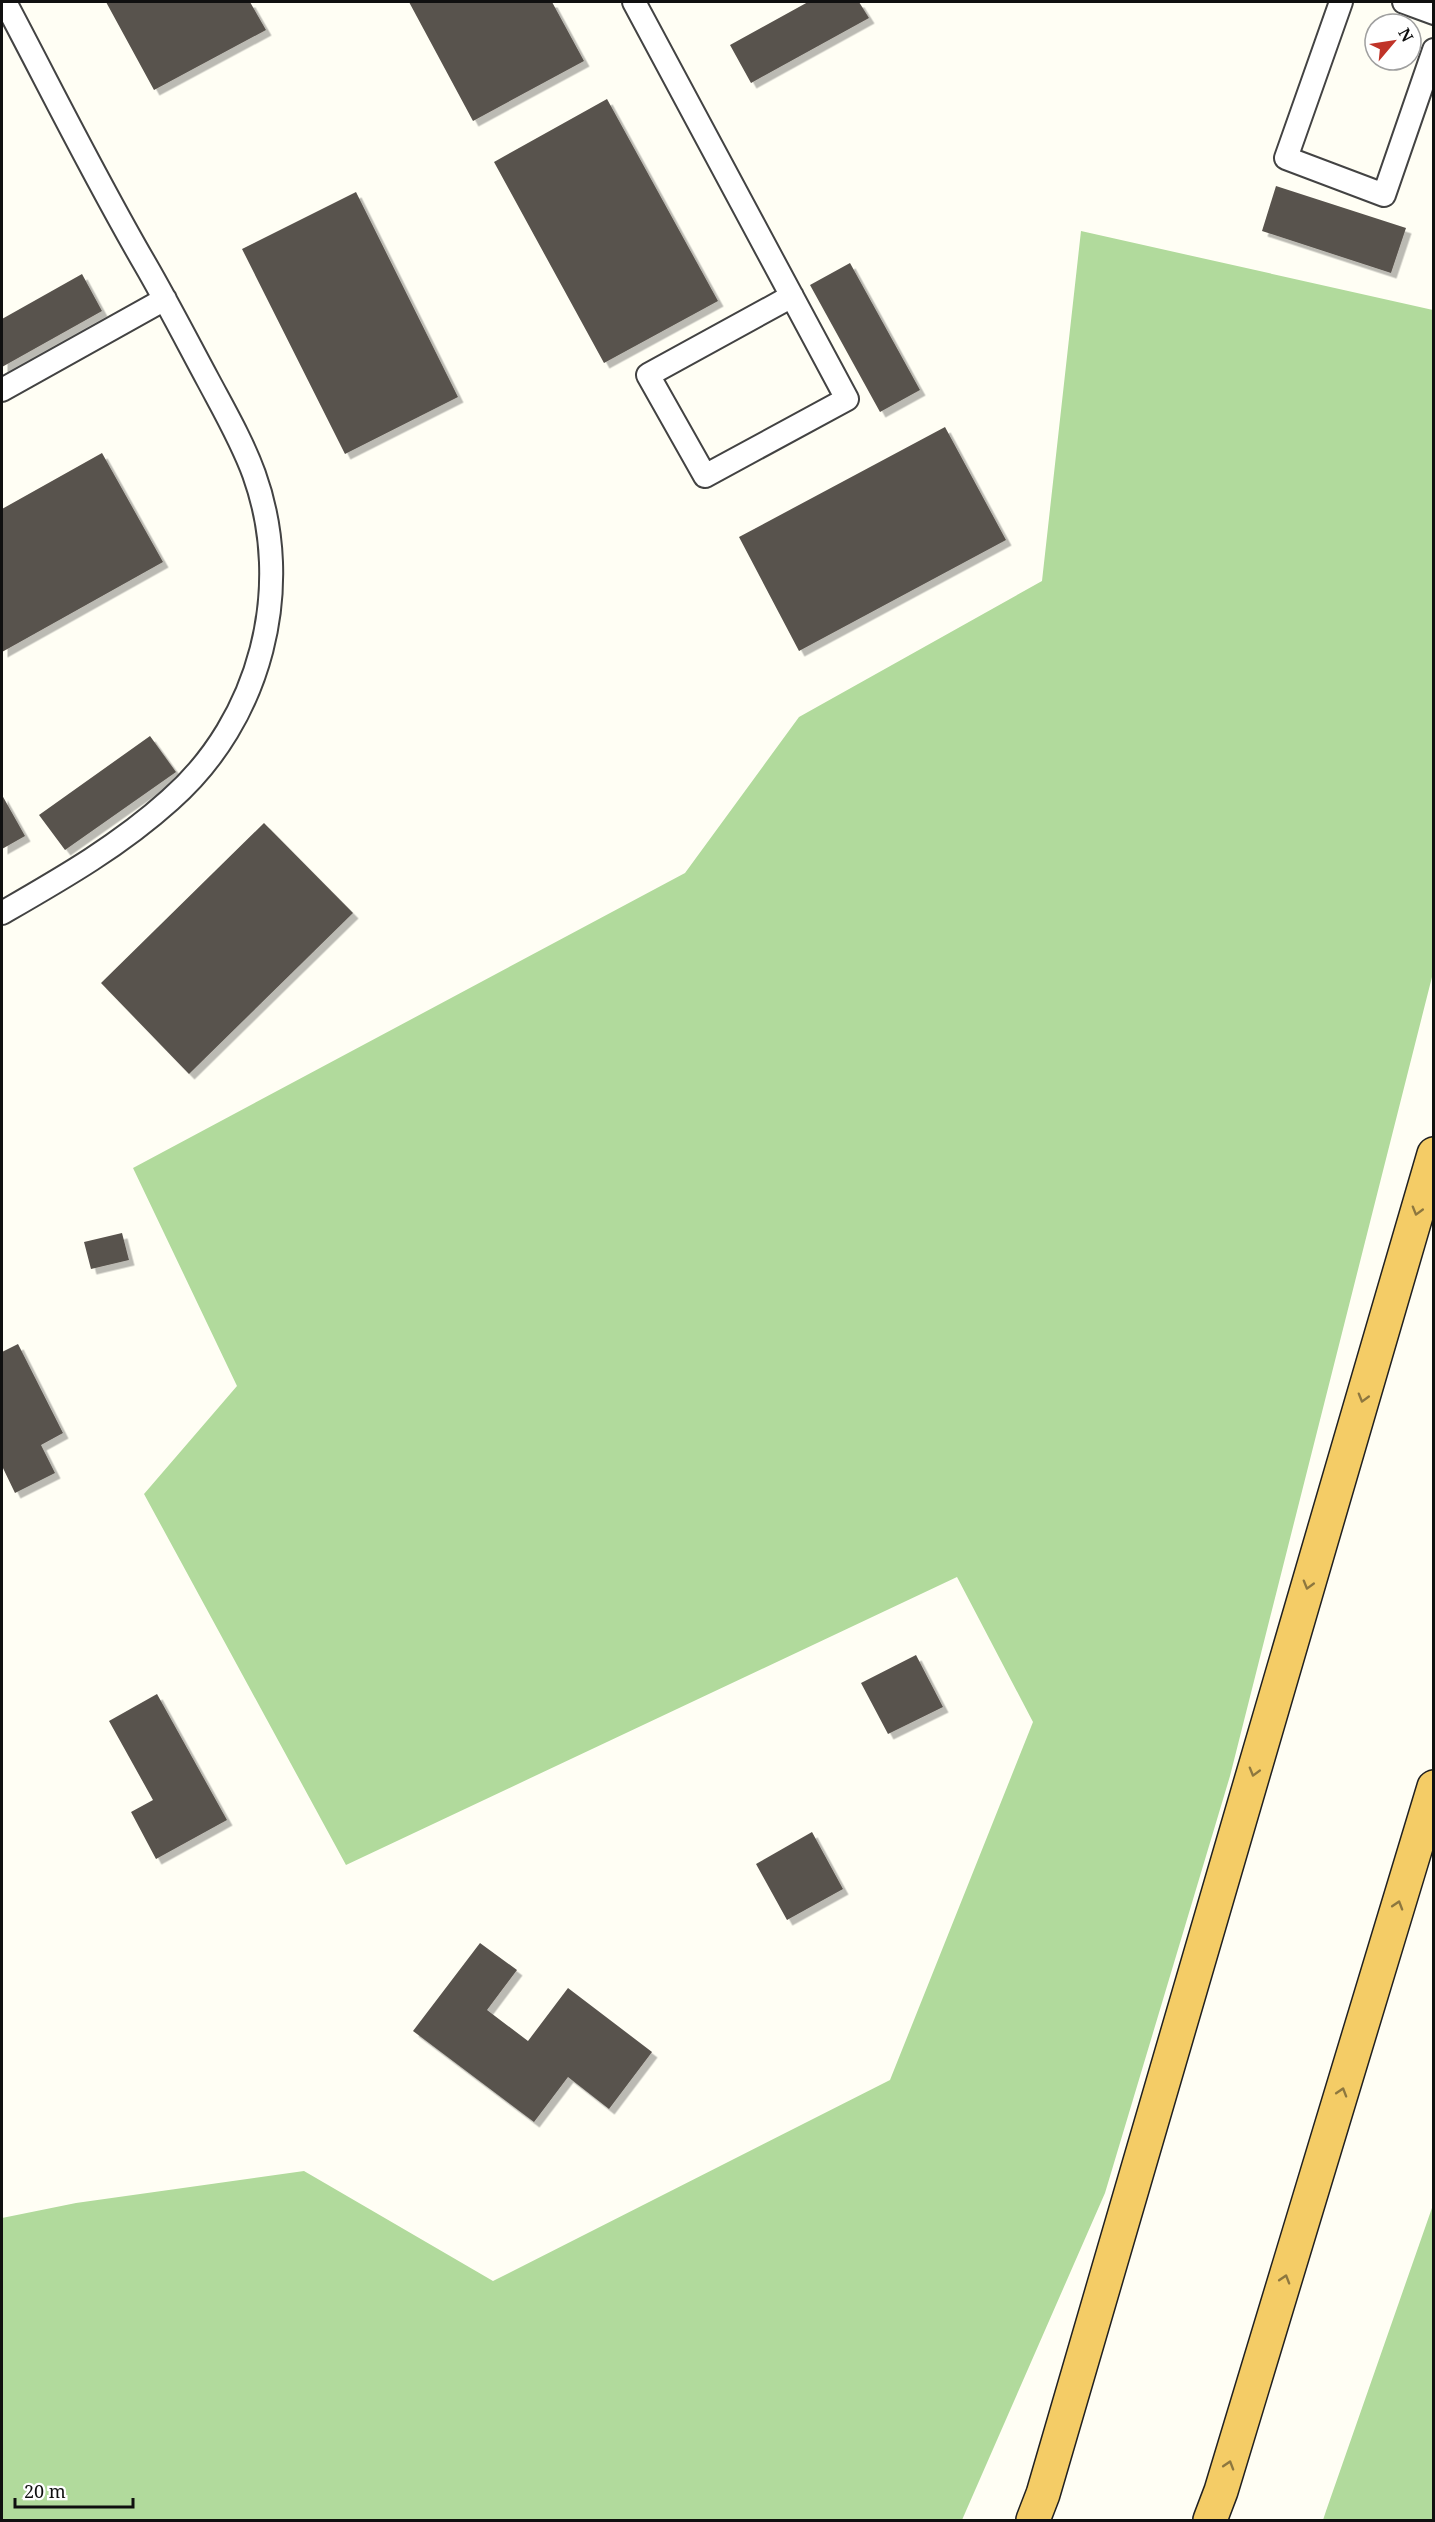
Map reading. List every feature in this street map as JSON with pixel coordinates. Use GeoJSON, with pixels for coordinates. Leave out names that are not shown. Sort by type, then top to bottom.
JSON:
{"type":"FeatureCollection","features":[{"type":"Feature","properties":{"kind":"highway"},"geometry":{"type":"LineString","coordinates":[[1033,2520],[1043,2494],[1434,1154]]}},
{"type":"Feature","properties":{"kind":"highway"},"geometry":{"type":"LineString","coordinates":[[1210,2520],[1221,2491],[1434,1787]]}},
{"type":"Feature","properties":{"kind":"lane"},"geometry":{"type":"LineString","coordinates":[[2,913],[95,859],[173,798],[207,762],[251,686],[264,646],[271,602],[271,563],[266,519],[254,474],[233,427],[165,299],[120,221],[5,2]]}},
{"type":"Feature","properties":{"kind":"lane"},"geometry":{"type":"LineString","coordinates":[[634,2],[792,296],[847,399],[705,477],[648,375],[792,296]]}},
{"type":"Feature","properties":{"kind":"lane"},"geometry":{"type":"LineString","coordinates":[[1341,2],[1286,158],[1383,195],[1434,50]]}},
{"type":"Feature","properties":{"kind":"lane"},"geometry":{"type":"LineString","coordinates":[[1404,2],[1434,13]]}},
{"type":"Feature","properties":{"kind":"lane"},"geometry":{"type":"LineString","coordinates":[[2,390],[165,299]]}},
{"type":"Feature","properties":{"kind":"green space"},"geometry":{"type":"Polygon","coordinates":[[[1081,231],[1433,310],[1433,973],[1230,1776],[1105,2193],[962,2520],[2,2520],[2,2218],[76,2203],[304,2171],[493,2281],[890,2080],[1033,1722],[957,1577],[346,1865],[144,1494],[237,1386],[133,1168],[685,873],[799,717],[1042,581],[1081,231]]]}},
{"type":"Feature","properties":{"kind":"green space"},"geometry":{"type":"Polygon","coordinates":[[[1433,2205],[1433,2520],[1323,2520],[1326,2511],[1433,2205]]]}},
{"type":"Feature","properties":{"kind":"building"},"geometry":{"type":"Polygon","coordinates":[[[106,2],[250,2],[266,30],[154,90],[106,2]]]}},
{"type":"Feature","properties":{"kind":"building"},"geometry":{"type":"Polygon","coordinates":[[[409,2],[552,2],[584,61],[473,121],[409,2]]]}},
{"type":"Feature","properties":{"kind":"building"},"geometry":{"type":"Polygon","coordinates":[[[808,2],[859,2],[869,18],[751,83],[730,45],[808,2]]]}},
{"type":"Feature","properties":{"kind":"building"},"geometry":{"type":"Polygon","coordinates":[[[607,99],[718,301],[604,363],[494,162],[607,99]]]}},
{"type":"Feature","properties":{"kind":"building"},"geometry":{"type":"Polygon","coordinates":[[[1276,186],[1406,228],[1391,273],[1262,231],[1276,186]]]}},
{"type":"Feature","properties":{"kind":"building"},"geometry":{"type":"Polygon","coordinates":[[[356,192],[458,397],[345,454],[242,249],[356,192]]]}},
{"type":"Feature","properties":{"kind":"building"},"geometry":{"type":"Polygon","coordinates":[[[850,263],[920,390],[880,412],[810,285],[850,263]]]}},
{"type":"Feature","properties":{"kind":"building"},"geometry":{"type":"Polygon","coordinates":[[[82,274],[102,311],[2,367],[2,319],[82,274]]]}},
{"type":"Feature","properties":{"kind":"building"},"geometry":{"type":"Polygon","coordinates":[[[945,427],[1006,540],[799,651],[739,537],[945,427]]]}},
{"type":"Feature","properties":{"kind":"building"},"geometry":{"type":"Polygon","coordinates":[[[102,453],[163,562],[2,652],[2,509],[102,453]]]}},
{"type":"Feature","properties":{"kind":"building"},"geometry":{"type":"Polygon","coordinates":[[[150,736],[176,772],[65,850],[39,815],[150,736]]]}},
{"type":"Feature","properties":{"kind":"building"},"geometry":{"type":"Polygon","coordinates":[[[2,795],[25,836],[2,849],[2,795]]]}},
{"type":"Feature","properties":{"kind":"building"},"geometry":{"type":"Polygon","coordinates":[[[264,823],[353,913],[189,1074],[101,983],[264,823]]]}},
{"type":"Feature","properties":{"kind":"building"},"geometry":{"type":"Polygon","coordinates":[[[122,1233],[129,1260],[91,1269],[84,1242],[122,1233]]]}},
{"type":"Feature","properties":{"kind":"building"},"geometry":{"type":"Polygon","coordinates":[[[18,1344],[63,1433],[41,1445],[55,1473],[15,1493],[2,1466],[2,1352],[18,1344]]]}},
{"type":"Feature","properties":{"kind":"building"},"geometry":{"type":"Polygon","coordinates":[[[916,1655],[943,1707],[888,1734],[861,1683],[916,1655]]]}},
{"type":"Feature","properties":{"kind":"building"},"geometry":{"type":"Polygon","coordinates":[[[157,1694],[227,1820],[156,1859],[131,1812],[153,1800],[109,1721],[157,1694]]]}},
{"type":"Feature","properties":{"kind":"building"},"geometry":{"type":"Polygon","coordinates":[[[812,1832],[843,1889],[787,1920],[756,1864],[812,1832]]]}},
{"type":"Feature","properties":{"kind":"building"},"geometry":{"type":"Polygon","coordinates":[[[480,1943],[517,1970],[487,2010],[528,2041],[568,1988],[652,2052],[609,2109],[568,2077],[534,2122],[413,2031],[480,1943]]]}}]}
